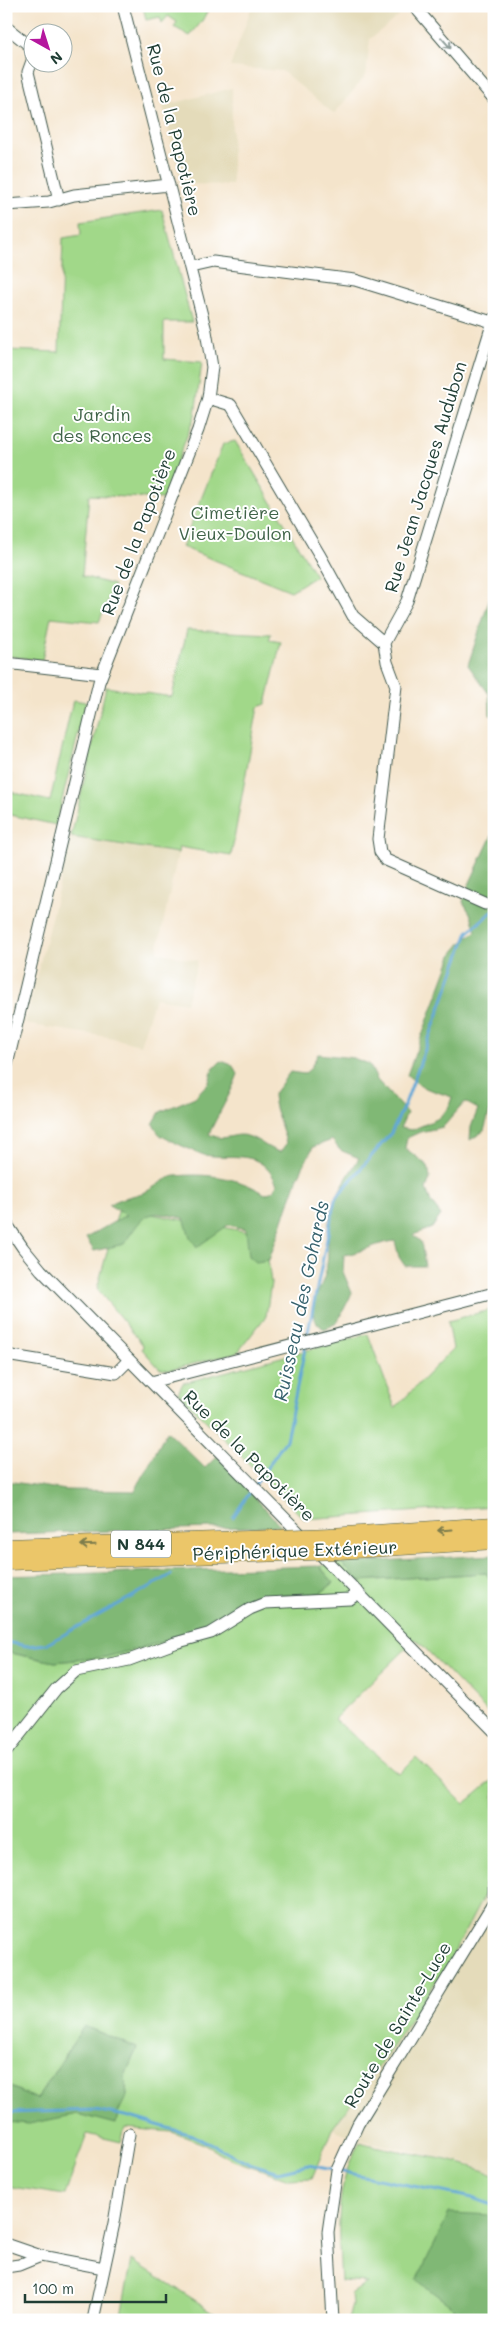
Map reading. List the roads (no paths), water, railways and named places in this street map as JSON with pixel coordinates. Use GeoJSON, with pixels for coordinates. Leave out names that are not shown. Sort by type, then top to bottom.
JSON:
{"type":"FeatureCollection","features":[{"type":"Feature","properties":{"kind":"highway","name":"N 844"},"geometry":{"type":"LineString","coordinates":[[6,1548],[334,1544],[494,1526]]}},
{"type":"Feature","properties":{"kind":"highway","name":"Périphérique Extérieur"},"geometry":{"type":"LineString","coordinates":[[334,1544],[494,1540]]}},
{"type":"Feature","properties":{"kind":"highway","name":"Périphérique Extérieur"},"geometry":{"type":"LineString","coordinates":[[6,1561],[280,1546]]}},
{"type":"Feature","properties":{"kind":"street","name":"Rue de la Papotière"},"geometry":{"type":"LineString","coordinates":[[6,1069],[73,786],[102,674],[198,430],[208,398],[212,367],[191,266],[123,6]]}},
{"type":"Feature","properties":{"kind":"street"},"geometry":{"type":"LineString","coordinates":[[414,6],[494,99]]}},
{"type":"Feature","properties":{"kind":"street"},"geometry":{"type":"LineString","coordinates":[[6,26],[22,39]]}},
{"type":"Feature","properties":{"kind":"street"},"geometry":{"type":"LineString","coordinates":[[28,72],[59,200]]}},
{"type":"Feature","properties":{"kind":"street"},"geometry":{"type":"LineString","coordinates":[[6,205],[59,200],[74,195],[170,185]]}},
{"type":"Feature","properties":{"kind":"street"},"geometry":{"type":"LineString","coordinates":[[191,266],[213,262],[355,280],[493,320]]}},
{"type":"Feature","properties":{"kind":"street","name":"Rue Jean Jacques Audubon"},"geometry":{"type":"LineString","coordinates":[[384,643],[407,601],[493,320]]}},
{"type":"Feature","properties":{"kind":"street"},"geometry":{"type":"LineString","coordinates":[[208,398],[231,405],[319,554],[353,616],[384,643],[387,662],[396,686],[378,839],[380,852],[386,860],[402,868],[485,904]]}},
{"type":"Feature","properties":{"kind":"street"},"geometry":{"type":"LineString","coordinates":[[6,662],[102,674]]}},
{"type":"Feature","properties":{"kind":"street","name":"Rue de la Papotière"},"geometry":{"type":"LineString","coordinates":[[6,1223],[22,1248],[41,1270],[494,1731]]}},
{"type":"Feature","properties":{"kind":"street"},"geometry":{"type":"LineString","coordinates":[[151,1382],[494,1293]]}},
{"type":"Feature","properties":{"kind":"street"},"geometry":{"type":"LineString","coordinates":[[6,1354],[116,1373],[129,1360]]}},
{"type":"Feature","properties":{"kind":"street"},"geometry":{"type":"LineString","coordinates":[[6,1752],[56,1689],[76,1671],[128,1660],[175,1643],[211,1633],[250,1609],[265,1603],[350,1599],[359,1593]]}},
{"type":"Feature","properties":{"kind":"street"},"geometry":{"type":"LineString","coordinates":[[494,1884],[494,1895]]}},
{"type":"Feature","properties":{"kind":"street","name":"Route de Sainte-Luce"},"geometry":{"type":"LineString","coordinates":[[333,2320],[328,2232],[334,2186],[342,2157],[358,2124],[494,1902]]}},
{"type":"Feature","properties":{"kind":"street"},"geometry":{"type":"LineString","coordinates":[[93,2320],[114,2223],[129,2134]]}},
{"type":"Feature","properties":{"kind":"street"},"geometry":{"type":"LineString","coordinates":[[6,2244],[41,2256],[104,2268]]}},
{"type":"Feature","properties":{"kind":"street"},"geometry":{"type":"LineString","coordinates":[[6,2267],[19,2265],[41,2256]]}},
{"type":"Feature","properties":{"kind":"waterway","name":"Ruisseau des Gohards"},"geometry":{"type":"LineString","coordinates":[[307,1337],[335,1199],[391,1133],[405,1104],[468,932],[494,910]]}},
{"type":"Feature","properties":{"kind":"waterway","name":"Ruisseau des Gohards"},"geometry":{"type":"LineString","coordinates":[[233,1517],[286,1440],[306,1344]]}},
{"type":"Feature","properties":{"kind":"waterway","name":"Ruisseau des Gohards"},"geometry":{"type":"LineString","coordinates":[[6,1642],[27,1646],[47,1644],[171,1575]]}},
{"type":"Feature","properties":{"kind":"waterway"},"geometry":{"type":"LineString","coordinates":[[6,2113],[95,2110],[130,2117],[192,2135],[252,2164],[278,2172],[308,2165],[473,2198],[494,2206]]}},
{"type":"Feature","properties":{"kind":"park label","name":"Jardin des Ronces"},"geometry":{"type":"Point","coordinates":[102,425]}},
{"type":"Feature","properties":{"kind":"park label","name":"Cimetière Vieux-Doulon"},"geometry":{"type":"Point","coordinates":[235,523]}}]}
